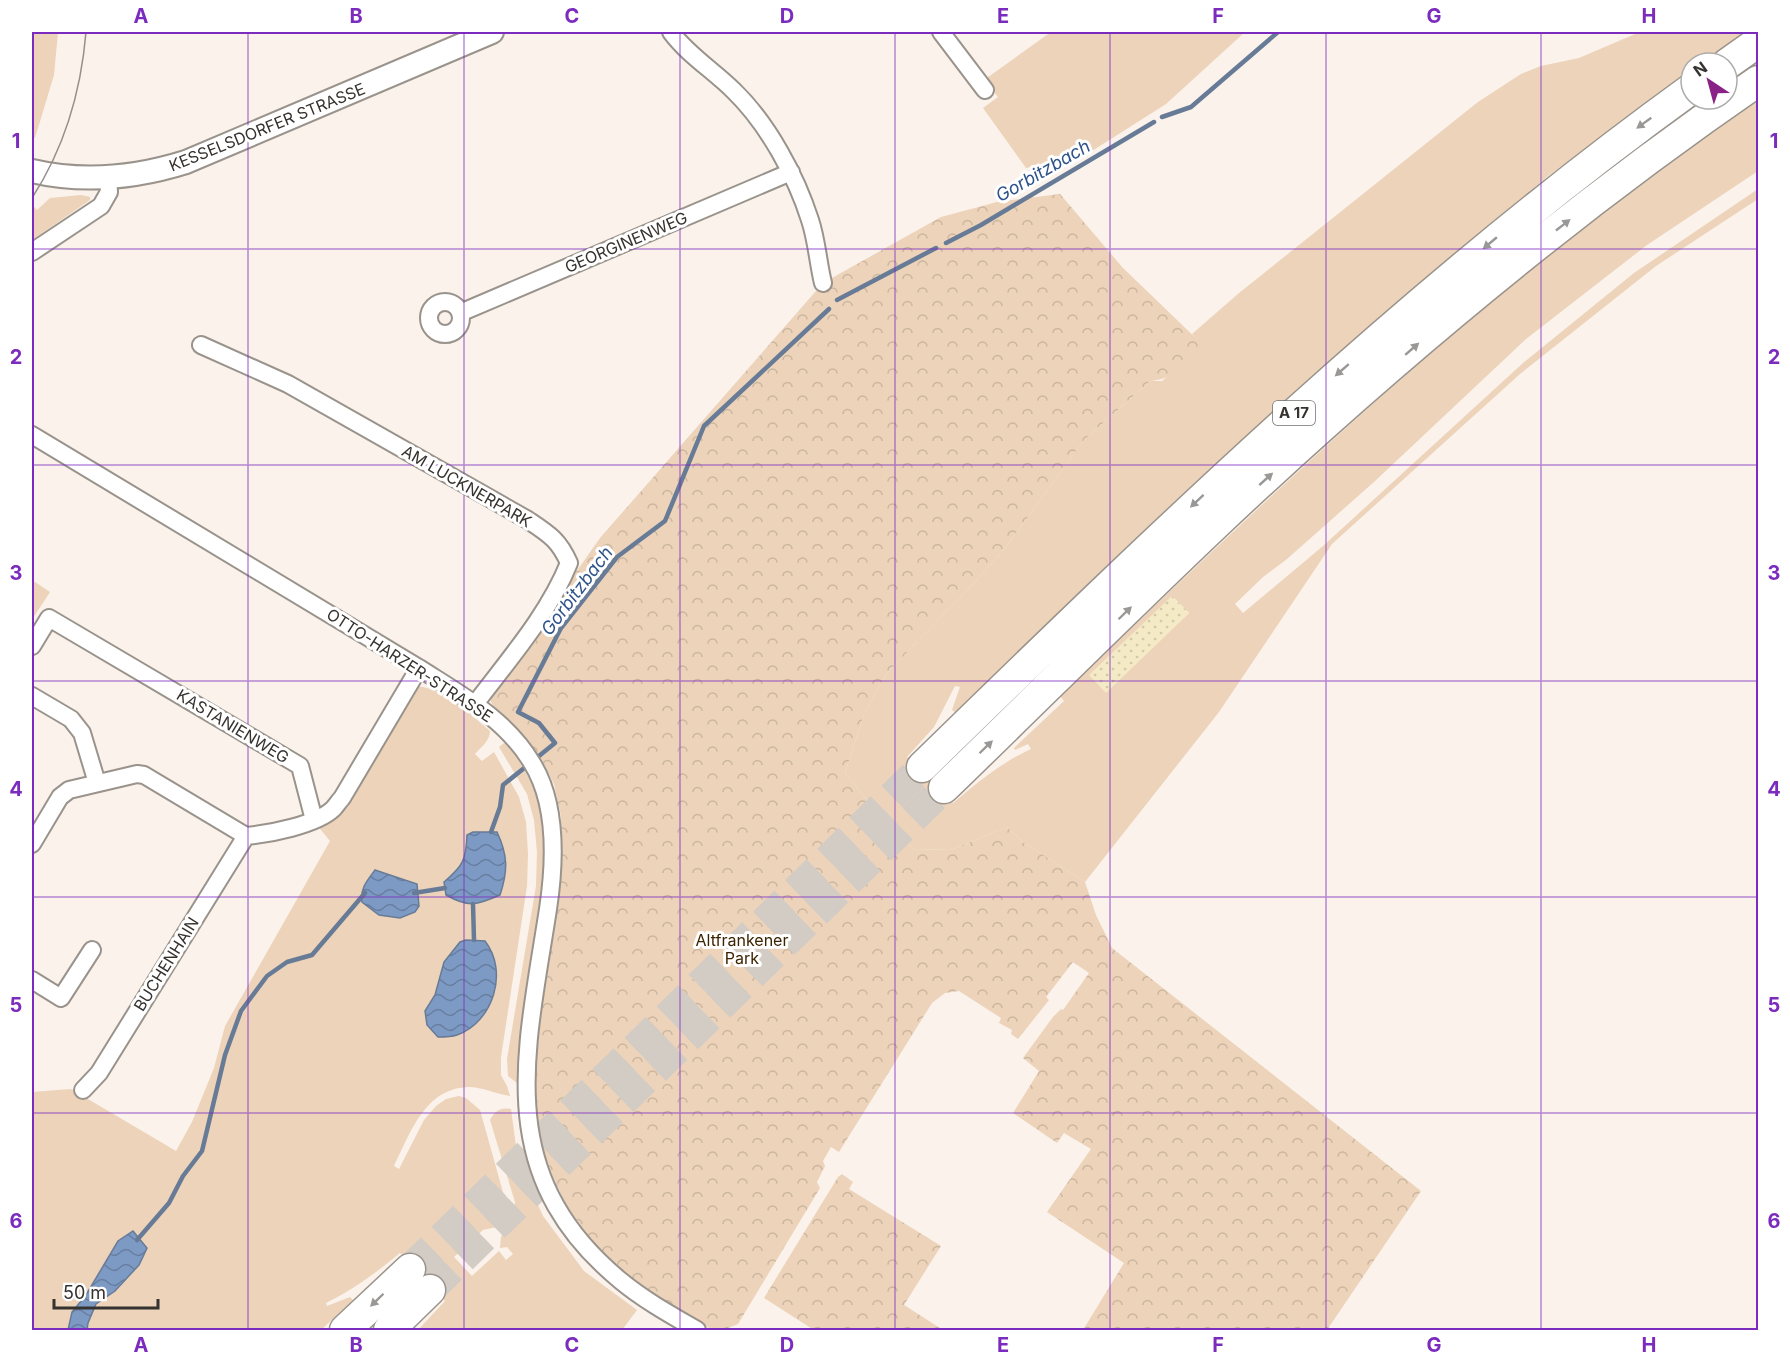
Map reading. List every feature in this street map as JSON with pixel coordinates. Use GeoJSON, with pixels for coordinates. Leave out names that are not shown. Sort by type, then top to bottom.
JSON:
{"type":"FeatureCollection","features":[{"type":"Feature","properties":{"kind":"highway"},"geometry":{"type":"LineString","coordinates":[[1739,55],[1758,42]]}},
{"type":"Feature","properties":{"kind":"highway","name":"A 17"},"geometry":{"type":"LineString","coordinates":[[944,788],[1218,523],[1448,318],[1659,150],[1758,81]]}},
{"type":"Feature","properties":{"kind":"highway","name":"A 17"},"geometry":{"type":"LineString","coordinates":[[922,767],[1198,500],[1337,374],[1495,238],[1679,98]]}},
{"type":"Feature","properties":{"kind":"highway"},"geometry":{"type":"LineString","coordinates":[[345,1330],[410,1269]]}},
{"type":"Feature","properties":{"kind":"highway"},"geometry":{"type":"LineString","coordinates":[[389,1330],[430,1290]]}},
{"type":"Feature","properties":{"kind":"main road","name":"KESSELSDORFER STRASSE"},"geometry":{"type":"LineString","coordinates":[[32,171],[70,177],[108,178],[159,170],[186,162],[492,32]]}},
{"type":"Feature","properties":{"kind":"street"},"geometry":{"type":"LineString","coordinates":[[671,32],[679,42],[736,92],[759,122],[791,172],[811,222],[823,283]]}},
{"type":"Feature","properties":{"kind":"street"},"geometry":{"type":"LineString","coordinates":[[941,32],[985,90]]}},
{"type":"Feature","properties":{"kind":"street","name":"GEORGINENWEG"},"geometry":{"type":"LineString","coordinates":[[460,313],[791,172]]}},
{"type":"Feature","properties":{"kind":"street"},"geometry":{"type":"LineString","coordinates":[[32,252],[101,206],[109,192],[108,178]]}},
{"type":"Feature","properties":{"kind":"street","name":"AM LUCKNERPARK"},"geometry":{"type":"LineString","coordinates":[[201,345],[288,384],[528,520],[553,537],[563,549],[569,563],[561,584],[476,704]]}},
{"type":"Feature","properties":{"kind":"street","name":"OTTO-HARZER-STRASSE"},"geometry":{"type":"LineString","coordinates":[[32,435],[419,668],[476,704],[507,729],[533,764],[544,788],[550,820],[553,861],[527,1043],[525,1082],[531,1146],[557,1208],[596,1259],[637,1293],[697,1330]]}},
{"type":"Feature","properties":{"kind":"street","name":"KASTANIENWEG"},"geometry":{"type":"LineString","coordinates":[[34,636],[49,618],[300,766],[314,820]]}},
{"type":"Feature","properties":{"kind":"street"},"geometry":{"type":"LineString","coordinates":[[32,844],[60,797],[69,790],[137,774],[144,775],[246,836],[314,820],[333,810],[342,798],[419,668]]}},
{"type":"Feature","properties":{"kind":"street"},"geometry":{"type":"LineString","coordinates":[[32,696],[71,720],[82,733],[97,783]]}},
{"type":"Feature","properties":{"kind":"street","name":"BUCHENHAIN"},"geometry":{"type":"LineString","coordinates":[[83,1089],[99,1072],[246,836]]}},
{"type":"Feature","properties":{"kind":"street"},"geometry":{"type":"LineString","coordinates":[[32,980],[61,998],[92,950]]}},
{"type":"Feature","properties":{"kind":"green space"},"geometry":{"type":"Polygon","coordinates":[[[32,32],[58,32],[54,75],[35,138],[32,138],[32,32]]]}},
{"type":"Feature","properties":{"kind":"green space"},"geometry":{"type":"Polygon","coordinates":[[[1051,32],[1245,32],[1166,104],[1084,156],[1026,168],[983,108],[998,97],[984,80],[1051,32]]]}},
{"type":"Feature","properties":{"kind":"green space"},"geometry":{"type":"Polygon","coordinates":[[[1640,32],[1749,32],[1721,51],[1679,51],[1679,81],[1548,176],[1326,364],[1186,491],[1071,600],[957,714],[952,710],[960,687],[955,686],[934,727],[907,757],[953,803],[981,780],[1031,749],[1028,744],[1015,750],[1014,748],[1064,701],[1060,696],[1227,538],[1397,383],[1573,236],[1664,166],[1758,100],[1758,171],[1647,245],[1526,339],[1375,481],[1287,559],[1263,577],[1235,604],[1243,613],[1323,546],[1523,363],[1634,273],[1758,189],[1758,199],[1656,266],[1520,374],[1332,544],[1219,712],[1085,882],[1023,842],[1007,827],[951,850],[914,849],[878,814],[845,773],[864,714],[887,673],[1006,547],[1084,440],[1150,381],[1162,381],[1203,346],[1192,334],[1239,293],[1478,102],[1521,74],[1541,66],[1579,58],[1640,32]],[[1172,596],[1106,692],[1189,613],[1172,596]]]}},
{"type":"Feature","properties":{"kind":"green space","name":"Altfrankener Park"},"geometry":{"type":"Polygon","coordinates":[[[1060,194],[1123,268],[1204,346],[1173,374],[1150,381],[1084,440],[1006,547],[887,673],[864,714],[845,773],[878,814],[914,849],[951,850],[1007,827],[1023,842],[1085,882],[1096,915],[1112,948],[1421,1191],[1327,1330],[1083,1330],[1124,1263],[1047,1212],[1091,1149],[1064,1133],[1057,1143],[1013,1113],[1039,1071],[1023,1058],[1053,1017],[1061,1009],[1063,1010],[1089,973],[1073,962],[1046,997],[1049,1000],[1018,1039],[1011,1034],[1012,1030],[999,1023],[1001,1018],[959,991],[945,993],[932,1003],[839,1152],[831,1147],[823,1161],[825,1166],[817,1182],[820,1188],[738,1324],[723,1330],[712,1330],[629,1278],[602,1255],[566,1205],[541,1144],[534,1114],[535,1042],[558,896],[562,858],[561,816],[554,784],[542,760],[512,724],[496,710],[491,702],[491,693],[600,538],[823,283],[941,217],[997,202],[1060,194]]]}},
{"type":"Feature","properties":{"kind":"green space"},"geometry":{"type":"Polygon","coordinates":[[[81,195],[90,197],[90,200],[32,240],[32,210],[34,207],[37,210],[50,198],[81,195]]]}},
{"type":"Feature","properties":{"kind":"green space"},"geometry":{"type":"Polygon","coordinates":[[[32,580],[50,592],[33,618],[32,617],[32,580]]]}},
{"type":"Feature","properties":{"kind":"green space"},"geometry":{"type":"Polygon","coordinates":[[[414,686],[425,687],[446,696],[490,731],[487,741],[475,754],[482,761],[494,752],[519,797],[526,822],[527,886],[501,1057],[501,1075],[510,1096],[469,1087],[454,1089],[441,1095],[421,1114],[394,1166],[399,1169],[424,1120],[436,1106],[446,1099],[459,1096],[466,1098],[480,1110],[506,1203],[504,1217],[500,1223],[496,1227],[483,1230],[454,1257],[472,1276],[499,1251],[506,1260],[513,1254],[507,1247],[500,1248],[501,1237],[514,1217],[515,1202],[490,1120],[498,1110],[511,1109],[518,1161],[543,1216],[584,1271],[637,1310],[622,1330],[418,1330],[445,1301],[400,1253],[364,1280],[326,1303],[327,1306],[350,1297],[353,1300],[321,1330],[87,1330],[96,1304],[115,1291],[139,1266],[147,1248],[133,1231],[118,1241],[86,1295],[72,1312],[68,1330],[32,1330],[32,1092],[71,1089],[176,1151],[192,1122],[214,1068],[225,1026],[330,841],[317,825],[414,686]]]}},
{"type":"Feature","properties":{"kind":"green space"},"geometry":{"type":"Polygon","coordinates":[[[504,743],[508,744],[536,792],[542,821],[545,859],[519,1044],[517,1083],[508,1076],[507,1059],[536,886],[537,852],[534,820],[527,794],[499,747],[504,743]]]}},
{"type":"Feature","properties":{"kind":"green space"},"geometry":{"type":"Polygon","coordinates":[[[842,1174],[853,1182],[849,1189],[941,1246],[904,1305],[943,1330],[814,1330],[764,1298],[842,1174]]]}},
{"type":"Feature","properties":{"kind":"sand"},"geometry":{"type":"Polygon","coordinates":[[[1172,596],[1189,613],[1106,693],[1089,675],[1172,596]]]}},
{"type":"Feature","properties":{"kind":"water"},"geometry":{"type":"Polygon","coordinates":[[[473,832],[497,832],[506,863],[500,895],[473,904],[461,902],[446,895],[444,882],[462,862],[466,851],[467,835],[473,832]]]}},
{"type":"Feature","properties":{"kind":"water"},"geometry":{"type":"Polygon","coordinates":[[[375,870],[417,884],[419,906],[415,912],[400,918],[379,915],[362,902],[363,889],[375,870]]]}},
{"type":"Feature","properties":{"kind":"water"},"geometry":{"type":"Polygon","coordinates":[[[485,941],[492,953],[496,967],[493,995],[488,1008],[470,1028],[455,1036],[438,1037],[427,1025],[425,1011],[435,995],[444,962],[460,942],[485,941]]]}},
{"type":"Feature","properties":{"kind":"water"},"geometry":{"type":"Polygon","coordinates":[[[133,1231],[147,1248],[139,1265],[115,1291],[96,1304],[87,1330],[68,1330],[72,1312],[86,1295],[118,1241],[133,1231]]]}},
{"type":"Feature","properties":{"kind":"waterway","name":"Gorbitzbach"},"geometry":{"type":"LineString","coordinates":[[1162,117],[1191,107],[1278,32]]}},
{"type":"Feature","properties":{"kind":"waterway","name":"Gorbitzbach"},"geometry":{"type":"LineString","coordinates":[[946,243],[981,225],[1154,122]]}},
{"type":"Feature","properties":{"kind":"waterway","name":"Gorbitzbach"},"geometry":{"type":"LineString","coordinates":[[837,300],[936,248]]}},
{"type":"Feature","properties":{"kind":"waterway","name":"Gorbitzbach"},"geometry":{"type":"LineString","coordinates":[[534,760],[555,743],[539,723],[518,712],[561,628],[617,557],[665,521],[704,426],[829,309]]}},
{"type":"Feature","properties":{"kind":"waterway"},"geometry":{"type":"LineString","coordinates":[[491,832],[500,807],[503,785],[528,765]]}},
{"type":"Feature","properties":{"kind":"waterway"},"geometry":{"type":"LineString","coordinates":[[414,893],[445,888]]}},
{"type":"Feature","properties":{"kind":"waterway"},"geometry":{"type":"LineString","coordinates":[[137,1240],[169,1203],[183,1176],[202,1151],[225,1055],[241,1011],[267,976],[287,962],[312,955],[365,893]]}},
{"type":"Feature","properties":{"kind":"waterway"},"geometry":{"type":"LineString","coordinates":[[473,904],[474,940]]}},
{"type":"Feature","properties":{"kind":"tunnel"},"geometry":{"type":"LineString","coordinates":[[410,1269],[922,767]]}},
{"type":"Feature","properties":{"kind":"tunnel"},"geometry":{"type":"LineString","coordinates":[[430,1290],[944,788]]}},
{"type":"Feature","properties":{"kind":"tram line"},"geometry":{"type":"LineString","coordinates":[[32,198],[54,159],[70,118],[80,76],[86,32]]}}]}
